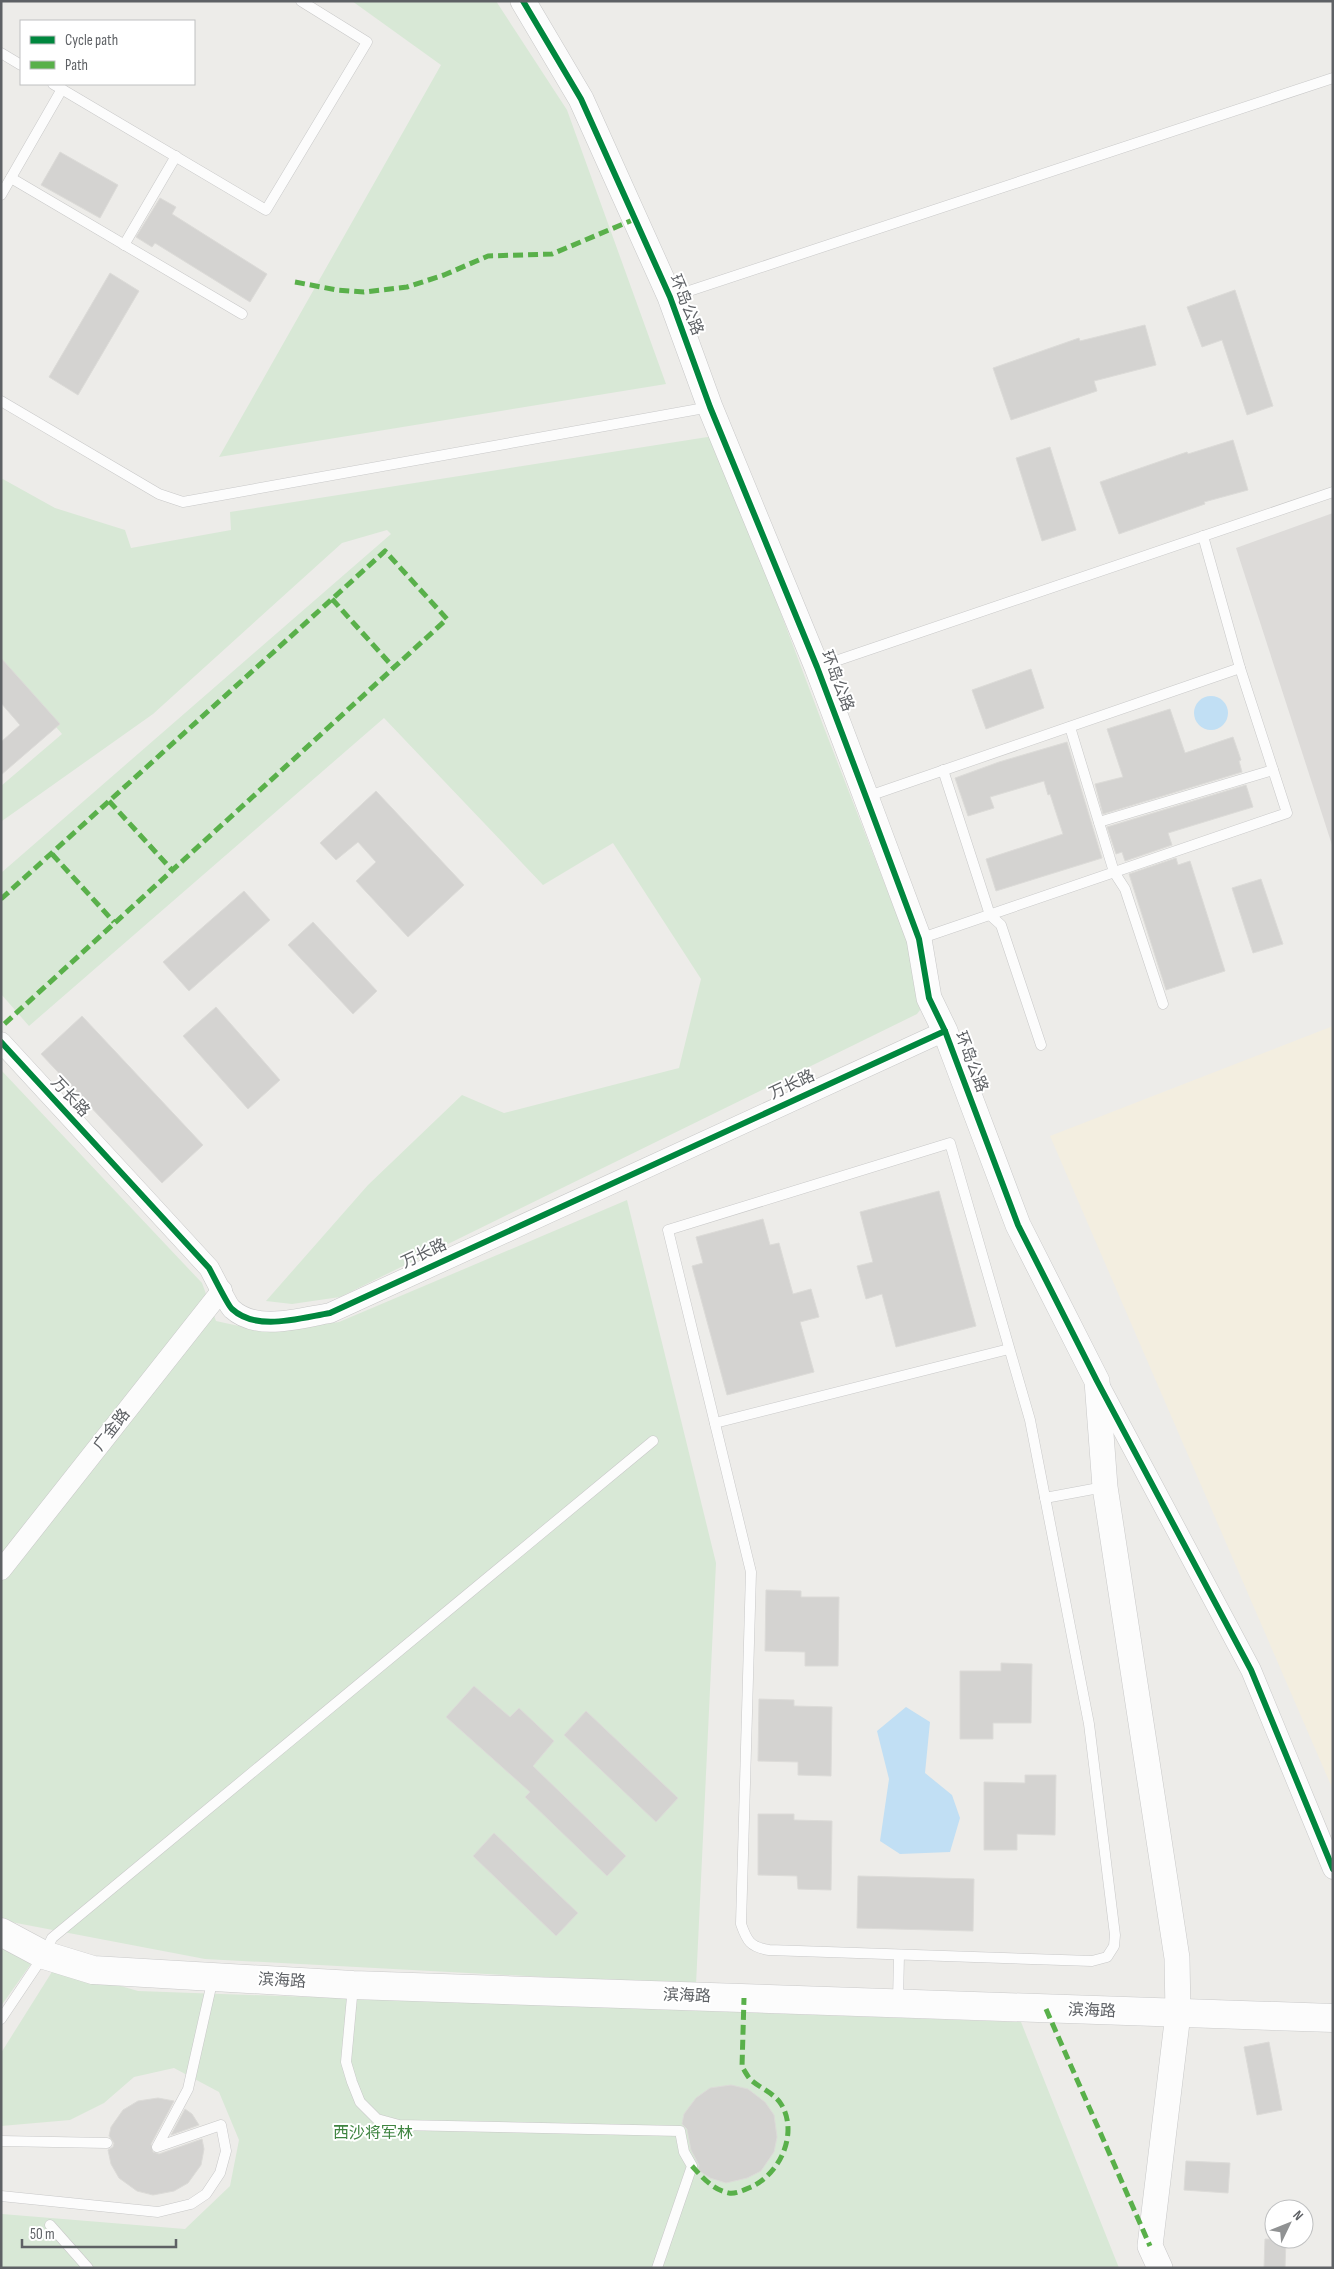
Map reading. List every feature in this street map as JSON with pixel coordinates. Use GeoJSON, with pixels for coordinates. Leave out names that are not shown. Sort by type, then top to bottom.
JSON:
{"type":"FeatureCollection","features":[{"type":"Feature","properties":{"kind":"main road","name":"滨海路"},"geometry":{"type":"LineString","coordinates":[[1,1932],[44,1955],[93,1970],[354,1985],[1333,2018]]}},
{"type":"Feature","properties":{"kind":"street","name":"环岛公路"},"geometry":{"type":"LineString","coordinates":[[523,1],[580,99],[670,297],[710,407],[817,667],[866,797],[919,939],[929,998],[945,1031],[1018,1225],[1097,1381]]}},
{"type":"Feature","properties":{"kind":"street","name":"万长路"},"geometry":{"type":"LineString","coordinates":[[1,1042],[208,1268],[222,1290],[230,1308],[247,1319],[280,1322],[330,1313],[945,1031]]}},
{"type":"Feature","properties":{"kind":"street","name":"广金路"},"geometry":{"type":"LineString","coordinates":[[1,1570],[222,1290]]}},
{"type":"Feature","properties":{"kind":"street"},"geometry":{"type":"LineString","coordinates":[[1097,1381],[1105,1486],[1178,1958],[1178,2014],[1150,2246],[1160,2268]]}},
{"type":"Feature","properties":{"kind":"street"},"geometry":{"type":"LineString","coordinates":[[1097,1381],[1251,1670],[1333,1869]]}},
{"type":"Feature","properties":{"kind":"lane"},"geometry":{"type":"LineString","coordinates":[[55,85],[266,210],[367,42],[301,1]]}},
{"type":"Feature","properties":{"kind":"lane"},"geometry":{"type":"LineString","coordinates":[[1,53],[20,64]]}},
{"type":"Feature","properties":{"kind":"lane"},"geometry":{"type":"LineString","coordinates":[[670,297],[1333,78]]}},
{"type":"Feature","properties":{"kind":"lane"},"geometry":{"type":"LineString","coordinates":[[1,195],[62,89]]}},
{"type":"Feature","properties":{"kind":"lane"},"geometry":{"type":"LineString","coordinates":[[124,245],[176,156]]}},
{"type":"Feature","properties":{"kind":"lane"},"geometry":{"type":"LineString","coordinates":[[11,178],[242,314]]}},
{"type":"Feature","properties":{"kind":"lane"},"geometry":{"type":"LineString","coordinates":[[1,401],[159,494],[183,502],[710,407]]}},
{"type":"Feature","properties":{"kind":"lane"},"geometry":{"type":"LineString","coordinates":[[817,667],[1333,492]]}},
{"type":"Feature","properties":{"kind":"lane"},"geometry":{"type":"LineString","coordinates":[[919,939],[1287,813],[1240,668],[1203,536]]}},
{"type":"Feature","properties":{"kind":"lane"},"geometry":{"type":"LineString","coordinates":[[866,797],[1240,668]]}},
{"type":"Feature","properties":{"kind":"lane"},"geometry":{"type":"LineString","coordinates":[[1070,726],[1114,872],[1125,890],[1163,1004]]}},
{"type":"Feature","properties":{"kind":"lane"},"geometry":{"type":"LineString","coordinates":[[943,770],[990,915],[1001,925],[1041,1045]]}},
{"type":"Feature","properties":{"kind":"lane"},"geometry":{"type":"LineString","coordinates":[[1099,822],[1273,770]]}},
{"type":"Feature","properties":{"kind":"lane"},"geometry":{"type":"LineString","coordinates":[[950,1143],[1010,1349],[1030,1420],[1089,1724],[1115,1935],[1114,1946],[1107,1957],[1092,1961],[898,1955],[756,1948],[746,1938],[741,1924],[750,1572],[668,1230],[950,1143]]}},
{"type":"Feature","properties":{"kind":"lane"},"geometry":{"type":"LineString","coordinates":[[715,1423],[1010,1349]]}},
{"type":"Feature","properties":{"kind":"lane"},"geometry":{"type":"LineString","coordinates":[[1,2019],[44,1955],[52,1938],[653,1441]]}},
{"type":"Feature","properties":{"kind":"lane"},"geometry":{"type":"LineString","coordinates":[[1045,1498],[1105,1486]]}},
{"type":"Feature","properties":{"kind":"lane"},"geometry":{"type":"LineString","coordinates":[[898,1955],[898,2004]]}},
{"type":"Feature","properties":{"kind":"lane"},"geometry":{"type":"LineString","coordinates":[[1,2196],[158,2212],[190,2204],[206,2194],[220,2173],[226,2151],[221,2125],[157,2147],[188,2089],[213,1977]]}},
{"type":"Feature","properties":{"kind":"lane"},"geometry":{"type":"LineString","coordinates":[[354,1985],[346,2062],[360,2102],[377,2119],[399,2125],[680,2131],[684,2152],[692,2166],[656,2268]]}},
{"type":"Feature","properties":{"kind":"lane"},"geometry":{"type":"LineString","coordinates":[[1,2141],[107,2143]]}},
{"type":"Feature","properties":{"kind":"lane"},"geometry":{"type":"LineString","coordinates":[[50,2226],[88,2268]]}},
{"type":"Feature","properties":{"kind":"shaded area"},"geometry":{"type":"Polygon","coordinates":[[[1333,513],[1333,848],[1236,548],[1333,513]]]}},
{"type":"Feature","properties":{"kind":"green space"},"geometry":{"type":"Polygon","coordinates":[[[352,1],[496,1],[567,110],[666,384],[219,457],[441,65],[352,1]]]}},
{"type":"Feature","properties":{"kind":"green space"},"geometry":{"type":"Polygon","coordinates":[[[714,436],[929,998],[917,1014],[340,1297],[292,1304],[266,1301],[368,1185],[462,1095],[504,1113],[679,1068],[701,979],[613,843],[543,885],[384,718],[29,1026],[1,994],[1,873],[391,534],[387,530],[342,543],[153,714],[2,821],[1,786],[62,734],[1,662],[1,478],[55,508],[125,530],[131,548],[231,530],[230,512],[714,436]]]}},
{"type":"Feature","properties":{"kind":"green space"},"geometry":{"type":"Polygon","coordinates":[[[1,1070],[202,1283],[216,1321],[266,1332],[339,1322],[627,1200],[716,1563],[696,1985],[205,1959],[11,1922],[1,1917],[1,1070]]]}},
{"type":"Feature","properties":{"kind":"green space"},"geometry":{"type":"Polygon","coordinates":[[[1,1942],[33,1961],[1,2006],[1,1942]]]}},
{"type":"Feature","properties":{"kind":"green space","name":"西沙将军林"},"geometry":{"type":"Polygon","coordinates":[[[55,1967],[138,1991],[1021,2022],[1119,2268],[1,2268],[2,2214],[185,2229],[230,2186],[239,2140],[219,2092],[174,2068],[134,2077],[104,2103],[70,2120],[1,2126],[1,2053],[55,1967]]]}},
{"type":"Feature","properties":{"kind":"sand"},"geometry":{"type":"Polygon","coordinates":[[[1333,1026],[1333,1790],[1050,1136],[1333,1026]]]}},
{"type":"Feature","properties":{"kind":"water"},"geometry":{"type":"Polygon","coordinates":[[[1211,696],[1218,697],[1223,701],[1227,706],[1227,720],[1223,725],[1218,729],[1211,730],[1204,729],[1199,725],[1195,720],[1194,713],[1195,706],[1199,701],[1204,697],[1211,696]]]}},
{"type":"Feature","properties":{"kind":"water"},"geometry":{"type":"Polygon","coordinates":[[[906,1707],[930,1722],[925,1773],[952,1795],[960,1818],[950,1852],[900,1854],[880,1841],[889,1779],[877,1731],[906,1707]]]}},
{"type":"Feature","properties":{"kind":"building"},"geometry":{"type":"Polygon","coordinates":[[[60,152],[118,185],[100,218],[41,185],[60,152]]]}},
{"type":"Feature","properties":{"kind":"building"},"geometry":{"type":"Polygon","coordinates":[[[160,198],[176,207],[172,214],[267,274],[250,302],[155,243],[152,247],[136,237],[160,198]]]}},
{"type":"Feature","properties":{"kind":"building"},"geometry":{"type":"Polygon","coordinates":[[[110,273],[139,291],[78,395],[49,377],[110,273]]]}},
{"type":"Feature","properties":{"kind":"building"},"geometry":{"type":"Polygon","coordinates":[[[1235,290],[1273,406],[1247,415],[1222,340],[1202,347],[1187,307],[1235,290]]]}},
{"type":"Feature","properties":{"kind":"building"},"geometry":{"type":"Polygon","coordinates":[[[1145,325],[1156,365],[1094,381],[1097,391],[1011,420],[993,368],[1079,338],[1080,341],[1145,325]]]}},
{"type":"Feature","properties":{"kind":"building"},"geometry":{"type":"Polygon","coordinates":[[[1233,440],[1248,490],[1204,502],[1205,504],[1119,534],[1100,482],[1187,452],[1188,454],[1233,440]]]}},
{"type":"Feature","properties":{"kind":"building"},"geometry":{"type":"Polygon","coordinates":[[[1050,447],[1076,530],[1042,541],[1016,458],[1050,447]]]}},
{"type":"Feature","properties":{"kind":"building"},"geometry":{"type":"Polygon","coordinates":[[[1,658],[60,724],[1,775],[1,742],[20,725],[1,703],[1,658]]]}},
{"type":"Feature","properties":{"kind":"building"},"geometry":{"type":"Polygon","coordinates":[[[1031,669],[1044,708],[986,729],[972,690],[1031,669]]]}},
{"type":"Feature","properties":{"kind":"building"},"geometry":{"type":"Polygon","coordinates":[[[1170,709],[1185,753],[1233,737],[1241,760],[1239,761],[1242,772],[1103,814],[1095,784],[1123,777],[1107,729],[1170,709]]]}},
{"type":"Feature","properties":{"kind":"building"},"geometry":{"type":"Polygon","coordinates":[[[1067,742],[1102,858],[996,891],[986,859],[1063,834],[1050,794],[1048,795],[1044,781],[990,797],[994,808],[968,816],[955,778],[999,762],[1067,742]]]}},
{"type":"Feature","properties":{"kind":"building"},"geometry":{"type":"Polygon","coordinates":[[[1246,785],[1253,807],[1168,833],[1172,845],[1125,861],[1122,852],[1116,854],[1107,827],[1246,785]]]}},
{"type":"Feature","properties":{"kind":"building"},"geometry":{"type":"Polygon","coordinates":[[[376,791],[464,885],[408,937],[356,881],[376,862],[358,842],[336,860],[320,843],[376,791]]]}},
{"type":"Feature","properties":{"kind":"building"},"geometry":{"type":"Polygon","coordinates":[[[1176,858],[1178,865],[1190,861],[1225,971],[1166,990],[1129,874],[1176,858]]]}},
{"type":"Feature","properties":{"kind":"building"},"geometry":{"type":"Polygon","coordinates":[[[1261,879],[1283,944],[1253,953],[1232,888],[1261,879]]]}},
{"type":"Feature","properties":{"kind":"building"},"geometry":{"type":"Polygon","coordinates":[[[244,891],[270,920],[189,991],[163,962],[244,891]]]}},
{"type":"Feature","properties":{"kind":"building"},"geometry":{"type":"Polygon","coordinates":[[[313,922],[377,991],[353,1014],[288,945],[313,922]]]}},
{"type":"Feature","properties":{"kind":"building"},"geometry":{"type":"Polygon","coordinates":[[[216,1007],[280,1080],[248,1109],[183,1036],[216,1007]]]}},
{"type":"Feature","properties":{"kind":"building"},"geometry":{"type":"Polygon","coordinates":[[[82,1016],[203,1145],[162,1183],[41,1054],[82,1016]]]}},
{"type":"Feature","properties":{"kind":"building"},"geometry":{"type":"Polygon","coordinates":[[[939,1191],[976,1326],[896,1347],[882,1294],[866,1299],[857,1266],[873,1262],[860,1212],[939,1191]]]}},
{"type":"Feature","properties":{"kind":"building"},"geometry":{"type":"Polygon","coordinates":[[[763,1219],[770,1245],[779,1243],[793,1294],[811,1289],[819,1317],[800,1322],[814,1372],[727,1395],[692,1266],[703,1263],[696,1237],[763,1219]]]}},
{"type":"Feature","properties":{"kind":"building"},"geometry":{"type":"Polygon","coordinates":[[[766,1590],[801,1591],[801,1597],[839,1597],[838,1666],[805,1666],[805,1652],[765,1651],[766,1590]]]}},
{"type":"Feature","properties":{"kind":"building"},"geometry":{"type":"Polygon","coordinates":[[[1001,1663],[1032,1664],[1031,1723],[993,1723],[993,1739],[960,1739],[960,1671],[1001,1671],[1001,1663]]]}},
{"type":"Feature","properties":{"kind":"building"},"geometry":{"type":"Polygon","coordinates":[[[474,1686],[510,1717],[519,1708],[554,1741],[533,1766],[626,1856],[607,1876],[525,1797],[530,1792],[446,1717],[474,1686]]]}},
{"type":"Feature","properties":{"kind":"building"},"geometry":{"type":"Polygon","coordinates":[[[759,1699],[794,1700],[794,1706],[832,1707],[831,1776],[798,1775],[798,1762],[758,1761],[759,1699]]]}},
{"type":"Feature","properties":{"kind":"building"},"geometry":{"type":"Polygon","coordinates":[[[586,1711],[678,1798],[656,1822],[564,1735],[586,1711]]]}},
{"type":"Feature","properties":{"kind":"building"},"geometry":{"type":"Polygon","coordinates":[[[1025,1775],[1056,1775],[1055,1835],[1017,1834],[1017,1850],[984,1850],[984,1782],[1025,1783],[1025,1775]]]}},
{"type":"Feature","properties":{"kind":"building"},"geometry":{"type":"Polygon","coordinates":[[[758,1814],[794,1814],[794,1820],[832,1821],[831,1890],[798,1889],[797,1876],[758,1875],[758,1814]]]}},
{"type":"Feature","properties":{"kind":"building"},"geometry":{"type":"Polygon","coordinates":[[[494,1833],[578,1913],[556,1936],[473,1856],[494,1833]]]}},
{"type":"Feature","properties":{"kind":"building"},"geometry":{"type":"Polygon","coordinates":[[[858,1876],[974,1879],[973,1931],[857,1928],[858,1876]]]}},
{"type":"Feature","properties":{"kind":"building"},"geometry":{"type":"Polygon","coordinates":[[[1269,2042],[1282,2110],[1257,2115],[1244,2047],[1269,2042]]]}},
{"type":"Feature","properties":{"kind":"building"},"geometry":{"type":"Polygon","coordinates":[[[731,2085],[748,2089],[765,2102],[774,2115],[777,2137],[774,2152],[761,2171],[747,2178],[726,2183],[710,2178],[698,2170],[699,2165],[691,2150],[687,2129],[682,2124],[684,2114],[696,2098],[710,2088],[731,2085]]]}},
{"type":"Feature","properties":{"kind":"building"},"geometry":{"type":"Polygon","coordinates":[[[158,2098],[174,2101],[151,2144],[153,2152],[159,2154],[202,2139],[204,2149],[201,2165],[188,2183],[174,2191],[153,2195],[137,2191],[119,2178],[111,2164],[108,2150],[113,2147],[114,2143],[109,2136],[111,2127],[123,2110],[138,2101],[158,2098]]]}},
{"type":"Feature","properties":{"kind":"building"},"geometry":{"type":"Polygon","coordinates":[[[185,2109],[192,2114],[199,2125],[171,2135],[185,2109]]]}},
{"type":"Feature","properties":{"kind":"building"},"geometry":{"type":"Polygon","coordinates":[[[1186,2161],[1230,2163],[1228,2193],[1184,2190],[1186,2161]]]}},
{"type":"Feature","properties":{"kind":"building"},"geometry":{"type":"Polygon","coordinates":[[[1265,2249],[1286,2249],[1285,2268],[1264,2268],[1265,2249]]]}},
{"type":"Feature","properties":{"kind":"marked path"},"geometry":{"type":"LineString","coordinates":[[295,282],[337,290],[364,292],[407,287],[444,275],[488,256],[552,254],[635,219]]}},
{"type":"Feature","properties":{"kind":"marked path"},"geometry":{"type":"LineString","coordinates":[[1,899],[385,551],[447,619],[1,1027]]}},
{"type":"Feature","properties":{"kind":"marked path"},"geometry":{"type":"LineString","coordinates":[[332,599],[394,668]]}},
{"type":"Feature","properties":{"kind":"marked path"},"geometry":{"type":"LineString","coordinates":[[109,801],[172,870]]}},
{"type":"Feature","properties":{"kind":"marked path"},"geometry":{"type":"LineString","coordinates":[[52,854],[114,922]]}},
{"type":"Feature","properties":{"kind":"marked path"},"geometry":{"type":"LineString","coordinates":[[692,2166],[713,2186],[723,2191],[734,2193],[740,2192],[761,2181],[778,2163],[784,2152],[788,2127],[786,2115],[781,2104],[775,2097],[751,2080],[742,2067],[744,1998]]}},
{"type":"Feature","properties":{"kind":"marked path"},"geometry":{"type":"LineString","coordinates":[[1046,2009],[1150,2246]]}},
{"type":"Feature","properties":{"kind":"cycle path"},"geometry":{"type":"LineString","coordinates":[[523,1],[581,99],[670,297],[710,407],[817,667],[866,797],[919,939],[929,998],[945,1031],[1018,1225],[1097,1381],[1251,1670],[1333,1869]]}},
{"type":"Feature","properties":{"kind":"cycle path"},"geometry":{"type":"LineString","coordinates":[[1,1042],[209,1268],[230,1307],[242,1316],[254,1320],[279,1322],[330,1313],[945,1031]]}}]}
